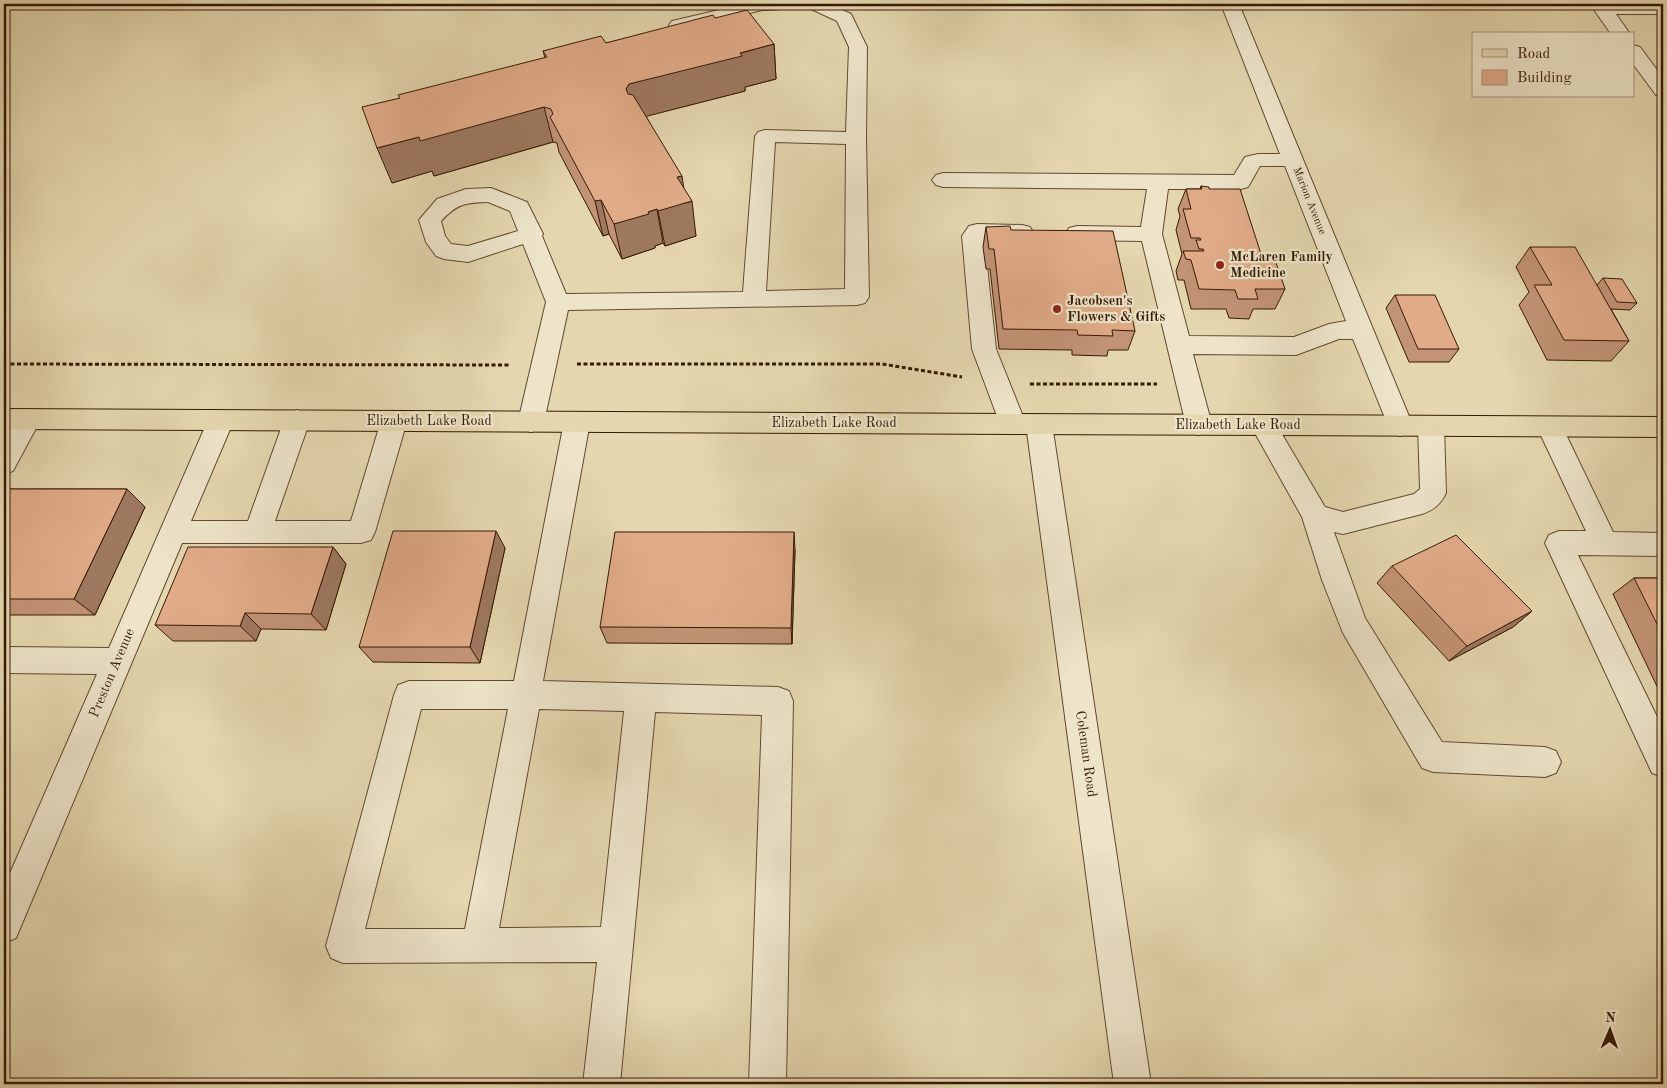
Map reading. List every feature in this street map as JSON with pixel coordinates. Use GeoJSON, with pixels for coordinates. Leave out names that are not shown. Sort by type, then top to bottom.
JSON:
{"type":"FeatureCollection","features":[{"type":"Feature","properties":{"kind":"main road","name":"Elizabeth Lake Road"},"geometry":{"type":"LineString","coordinates":[[16,419],[1663,427]]}},
{"type":"Feature","properties":{"kind":"street"},"geometry":{"type":"LineString","coordinates":[[661,30],[762,5],[798,4]]}},
{"type":"Feature","properties":{"kind":"street"},"geometry":{"type":"LineString","coordinates":[[558,302],[857,297],[856,138],[858,47],[845,18],[815,4]]}},
{"type":"Feature","properties":{"kind":"street","name":"Marion Avenue"},"geometry":{"type":"LineString","coordinates":[[1230,4],[1400,426]]}},
{"type":"Feature","properties":{"kind":"street"},"geometry":{"type":"LineString","coordinates":[[1600,6],[1663,9]]}},
{"type":"Feature","properties":{"kind":"street"},"geometry":{"type":"LineString","coordinates":[[1600,6],[1620,32]]}},
{"type":"Feature","properties":{"kind":"street"},"geometry":{"type":"LineString","coordinates":[[1634,52],[1663,91]]}},
{"type":"Feature","properties":{"kind":"street"},"geometry":{"type":"LineString","coordinates":[[754,300],[765,136],[856,138]]}},
{"type":"Feature","properties":{"kind":"street"},"geometry":{"type":"LineString","coordinates":[[943,180],[1241,182],[1252,162],[1258,160],[1293,160]]}},
{"type":"Feature","properties":{"kind":"street"},"geometry":{"type":"LineString","coordinates":[[1158,182],[1151,234],[1199,425]]}},
{"type":"Feature","properties":{"kind":"street","name":"Coleman Road"},"geometry":{"type":"LineString","coordinates":[[1133,1084],[1026,424],[996,381],[984,349],[974,233],[977,231],[1151,234]]}},
{"type":"Feature","properties":{"kind":"street"},"geometry":{"type":"LineString","coordinates":[[531,422],[558,302],[532,234]]}},
{"type":"Feature","properties":{"kind":"street"},"geometry":{"type":"LineString","coordinates":[[1179,344],[1296,346],[1337,330],[1361,330]]}},
{"type":"Feature","properties":{"kind":"street"},"geometry":{"type":"LineString","coordinates":[[4,464],[16,419]]}},
{"type":"Feature","properties":{"kind":"street","name":"Preston Avenue"},"geometry":{"type":"LineString","coordinates":[[4,926],[221,420]]}},
{"type":"Feature","properties":{"kind":"street"},"geometry":{"type":"LineString","coordinates":[[257,532],[297,420]]}},
{"type":"Feature","properties":{"kind":"street"},"geometry":{"type":"LineString","coordinates":[[172,532],[361,532],[394,421]]}},
{"type":"Feature","properties":{"kind":"street"},"geometry":{"type":"LineString","coordinates":[[479,946],[577,422]]}},
{"type":"Feature","properties":{"kind":"street"},"geometry":{"type":"LineString","coordinates":[[1264,426],[1305,501],[1315,515],[1336,580],[1353,624],[1433,757],[1545,762]]}},
{"type":"Feature","properties":{"kind":"street"},"geometry":{"type":"LineString","coordinates":[[1315,515],[1344,523],[1422,503],[1433,493],[1431,426]]}},
{"type":"Feature","properties":{"kind":"street"},"geometry":{"type":"LineString","coordinates":[[1550,427],[1605,544]]}},
{"type":"Feature","properties":{"kind":"street"},"geometry":{"type":"LineString","coordinates":[[1663,544],[1559,543],[1663,762]]}},
{"type":"Feature","properties":{"kind":"street"},"geometry":{"type":"LineString","coordinates":[[4,660],[117,662]]}},
{"type":"Feature","properties":{"kind":"street"},"geometry":{"type":"LineString","coordinates":[[616,944],[344,946],[408,696],[527,695],[778,701],[768,1084]]}},
{"type":"Feature","properties":{"kind":"street"},"geometry":{"type":"LineString","coordinates":[[602,1084],[642,698]]}},
{"type":"Feature","properties":{"kind":"path"},"geometry":{"type":"LineString","coordinates":[[4,364],[882,364],[944,375],[1030,384],[1189,383]]}},
{"type":"Feature","properties":{"kind":"building"},"geometry":{"type":"Polygon","coordinates":[[[747,10],[774,44],[740,53],[742,56],[629,84],[626,89],[628,94],[633,95],[682,176],[677,177],[692,201],[658,211],[657,209],[648,212],[649,214],[614,224],[601,200],[595,201],[550,117],[553,114],[551,109],[544,107],[420,141],[419,137],[377,148],[362,107],[400,98],[398,95],[547,57],[543,51],[601,36],[606,43],[713,15],[715,18],[747,10]]]}},
{"type":"Feature","properties":{"kind":"building","name":"McLaren Family Medicine"},"geometry":{"type":"Polygon","coordinates":[[[1201,186],[1209,187],[1209,189],[1240,189],[1262,257],[1274,257],[1285,289],[1255,289],[1258,299],[1238,299],[1235,290],[1199,289],[1191,260],[1186,259],[1183,251],[1204,251],[1199,249],[1196,240],[1201,240],[1200,238],[1191,238],[1183,209],[1191,209],[1186,189],[1202,189],[1201,186]]]}},
{"type":"Feature","properties":{"kind":"building","name":"Jacobsen's Flowers & Gifts"},"geometry":{"type":"Polygon","coordinates":[[[1010,226],[1011,230],[1113,231],[1135,331],[1112,330],[1113,336],[1078,335],[1077,330],[1003,329],[994,249],[989,249],[986,227],[1010,226]]]}},
{"type":"Feature","properties":{"kind":"building"},"geometry":{"type":"Polygon","coordinates":[[[1530,247],[1575,247],[1629,341],[1564,340],[1534,285],[1552,285],[1530,247]]]}},
{"type":"Feature","properties":{"kind":"building"},"geometry":{"type":"Polygon","coordinates":[[[1603,278],[1622,279],[1637,303],[1617,302],[1603,278]]]}},
{"type":"Feature","properties":{"kind":"building"},"geometry":{"type":"Polygon","coordinates":[[[1395,295],[1435,295],[1459,349],[1418,349],[1395,295]]]}},
{"type":"Feature","properties":{"kind":"building"},"geometry":{"type":"Polygon","coordinates":[[[4,489],[127,489],[74,599],[4,599],[4,489]]]}},
{"type":"Feature","properties":{"kind":"building"},"geometry":{"type":"Polygon","coordinates":[[[393,531],[496,531],[470,647],[359,647],[393,531]]]}},
{"type":"Feature","properties":{"kind":"building"},"geometry":{"type":"Polygon","coordinates":[[[615,532],[794,532],[791,628],[600,627],[615,532]]]}},
{"type":"Feature","properties":{"kind":"building"},"geometry":{"type":"Polygon","coordinates":[[[1456,535],[1532,611],[1467,646],[1392,566],[1456,535]]]}},
{"type":"Feature","properties":{"kind":"building"},"geometry":{"type":"Polygon","coordinates":[[[188,547],[333,547],[311,614],[245,613],[240,626],[155,625],[188,547]]]}},
{"type":"Feature","properties":{"kind":"building"},"geometry":{"type":"Polygon","coordinates":[[[1634,578],[1663,578],[1663,636],[1634,578]]]}},
{"type":"Feature","properties":{"kind":"place","name":"McLaren Family Medicine"},"geometry":{"type":"Point","coordinates":[1220,265]}},
{"type":"Feature","properties":{"kind":"place","name":"Jacobsen's Flowers & Gifts"},"geometry":{"type":"Point","coordinates":[1057,309]}}]}
